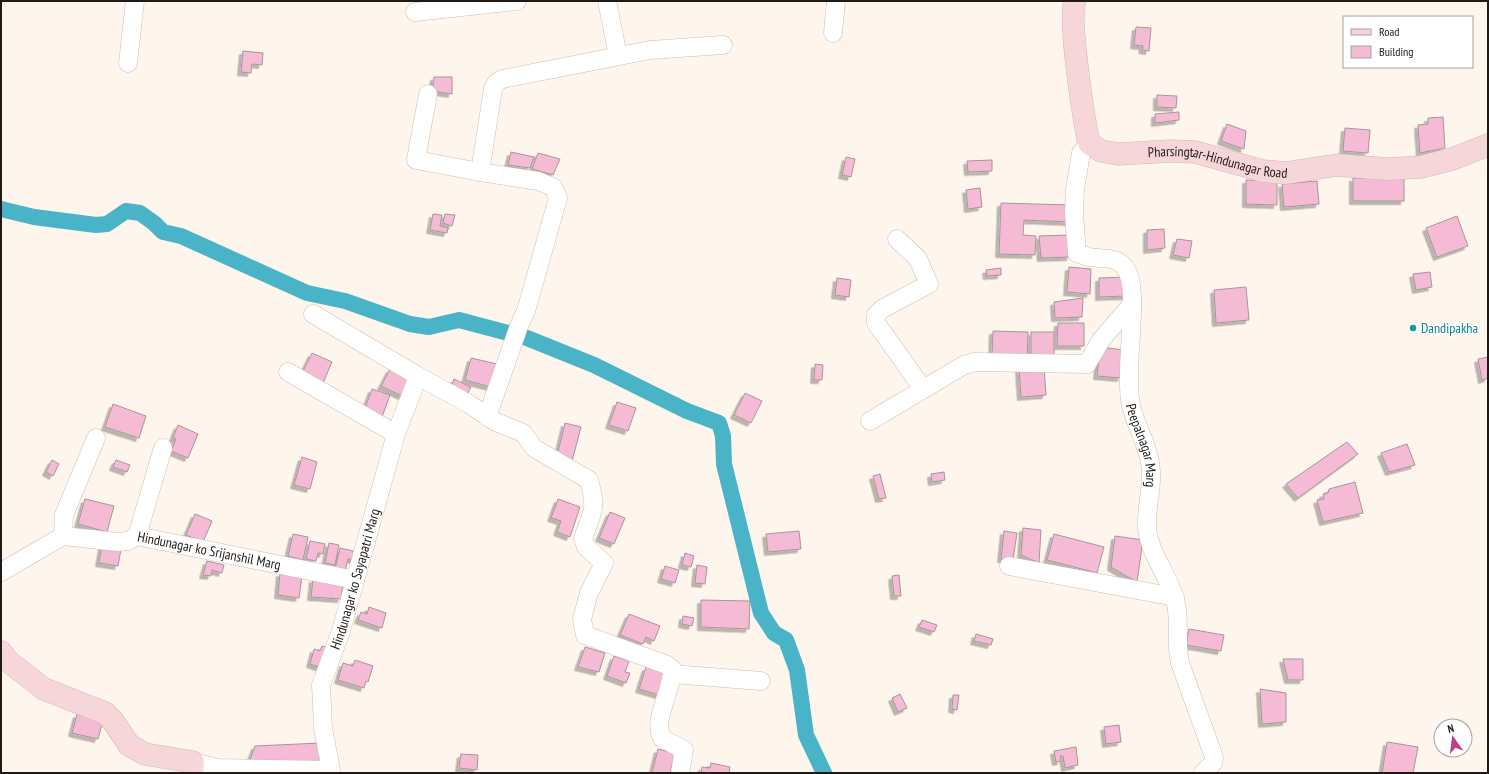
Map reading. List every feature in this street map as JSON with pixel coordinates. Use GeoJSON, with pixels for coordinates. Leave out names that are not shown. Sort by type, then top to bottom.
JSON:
{"type":"FeatureCollection","features":[{"type":"Feature","properties":{"kind":"street"},"geometry":{"type":"LineString","coordinates":[[128,63],[135,1]]}},
{"type":"Feature","properties":{"kind":"street"},"geometry":{"type":"LineString","coordinates":[[415,12],[517,1]]}},
{"type":"Feature","properties":{"kind":"street"},"geometry":{"type":"LineString","coordinates":[[607,1],[618,56]]}},
{"type":"Feature","properties":{"kind":"street"},"geometry":{"type":"LineString","coordinates":[[833,33],[836,1]]}},
{"type":"Feature","properties":{"kind":"street"},"geometry":{"type":"LineString","coordinates":[[1075,1],[1073,24],[1083,118],[1089,143]]}},
{"type":"Feature","properties":{"kind":"street"},"geometry":{"type":"LineString","coordinates":[[480,172],[493,88],[496,83],[502,79],[618,56],[676,48],[723,45]]}},
{"type":"Feature","properties":{"kind":"street"},"geometry":{"type":"LineString","coordinates":[[428,94],[416,160],[538,181],[553,187],[558,198],[526,311],[519,326],[487,417]]}},
{"type":"Feature","properties":{"kind":"street","name":"Pharsingtar-Hindunagar Road"},"geometry":{"type":"LineString","coordinates":[[1089,143],[1101,151],[1118,154],[1171,151],[1195,152],[1263,171],[1286,173],[1337,165],[1388,169],[1421,167],[1452,159],[1488,145]]}},
{"type":"Feature","properties":{"kind":"street","name":"Peepalnagar Marg"},"geometry":{"type":"LineString","coordinates":[[1089,143],[1081,153],[1075,189],[1074,221],[1077,253],[1089,257],[1106,257],[1120,262],[1128,273],[1133,323],[1129,368],[1130,401],[1150,462],[1151,475],[1147,526],[1150,543],[1175,597],[1178,612],[1176,649],[1214,757],[1212,763],[1203,773]]}},
{"type":"Feature","properties":{"kind":"street"},"geometry":{"type":"LineString","coordinates":[[897,239],[918,259],[929,284],[882,309],[876,316],[876,323],[923,389]]}},
{"type":"Feature","properties":{"kind":"street"},"geometry":{"type":"LineString","coordinates":[[870,421],[964,366],[976,362],[1087,364],[1100,340],[1132,304]]}},
{"type":"Feature","properties":{"kind":"street"},"geometry":{"type":"LineString","coordinates":[[313,314],[418,376],[469,404],[487,417],[523,433],[534,448],[589,480],[594,499],[594,509],[583,538],[584,543],[604,563],[589,592],[582,619],[585,635],[672,669],[658,726],[662,738],[684,750],[680,773]]}},
{"type":"Feature","properties":{"kind":"street"},"geometry":{"type":"LineString","coordinates":[[288,372],[396,434]]}},
{"type":"Feature","properties":{"kind":"street","name":"Hindunagar ko Sayapatri Marg"},"geometry":{"type":"LineString","coordinates":[[193,767],[333,771],[323,728],[321,685],[341,631],[396,434],[418,376]]}},
{"type":"Feature","properties":{"kind":"street"},"geometry":{"type":"LineString","coordinates":[[1,572],[63,536],[64,515],[96,438]]}},
{"type":"Feature","properties":{"kind":"street"},"geometry":{"type":"LineString","coordinates":[[137,536],[164,448]]}},
{"type":"Feature","properties":{"kind":"street","name":"Hindunagar ko Srijanshil Marg"},"geometry":{"type":"LineString","coordinates":[[63,536],[118,542],[128,541],[137,536],[356,580]]}},
{"type":"Feature","properties":{"kind":"street"},"geometry":{"type":"LineString","coordinates":[[1009,566],[1175,597]]}},
{"type":"Feature","properties":{"kind":"street"},"geometry":{"type":"LineString","coordinates":[[1,652],[20,671],[44,689],[105,713],[113,721],[129,745],[145,754],[193,767]]}},
{"type":"Feature","properties":{"kind":"street"},"geometry":{"type":"LineString","coordinates":[[672,674],[761,682]]}},
{"type":"Feature","properties":{"kind":"building"},"geometry":{"type":"Polygon","coordinates":[[[1136,27],[1151,28],[1149,51],[1142,50],[1143,46],[1134,45],[1136,27]]]}},
{"type":"Feature","properties":{"kind":"building"},"geometry":{"type":"Polygon","coordinates":[[[243,51],[263,53],[262,65],[252,64],[251,73],[241,72],[243,51]]]}},
{"type":"Feature","properties":{"kind":"building"},"geometry":{"type":"Polygon","coordinates":[[[434,77],[452,77],[452,94],[432,91],[434,77]]]}},
{"type":"Feature","properties":{"kind":"building"},"geometry":{"type":"Polygon","coordinates":[[[1157,95],[1177,96],[1176,108],[1157,107],[1157,95]]]}},
{"type":"Feature","properties":{"kind":"building"},"geometry":{"type":"Polygon","coordinates":[[[1179,112],[1179,120],[1155,123],[1155,114],[1179,112]]]}},
{"type":"Feature","properties":{"kind":"building"},"geometry":{"type":"Polygon","coordinates":[[[1443,117],[1445,148],[1420,153],[1418,125],[1428,124],[1428,118],[1443,117]]]}},
{"type":"Feature","properties":{"kind":"building"},"geometry":{"type":"Polygon","coordinates":[[[1227,124],[1246,131],[1244,149],[1221,141],[1227,124]]]}},
{"type":"Feature","properties":{"kind":"building"},"geometry":{"type":"Polygon","coordinates":[[[1345,128],[1370,130],[1368,153],[1343,151],[1345,128]]]}},
{"type":"Feature","properties":{"kind":"building"},"geometry":{"type":"Polygon","coordinates":[[[511,152],[534,157],[530,168],[508,165],[511,152]]]}},
{"type":"Feature","properties":{"kind":"building"},"geometry":{"type":"Polygon","coordinates":[[[538,153],[560,159],[553,175],[532,169],[538,153]]]}},
{"type":"Feature","properties":{"kind":"building"},"geometry":{"type":"Polygon","coordinates":[[[846,157],[855,159],[851,177],[842,175],[846,157]]]}},
{"type":"Feature","properties":{"kind":"building"},"geometry":{"type":"Polygon","coordinates":[[[992,160],[992,171],[968,172],[967,161],[992,160]]]}},
{"type":"Feature","properties":{"kind":"building"},"geometry":{"type":"Polygon","coordinates":[[[1353,178],[1404,178],[1404,201],[1353,201],[1353,178]]]}},
{"type":"Feature","properties":{"kind":"building"},"geometry":{"type":"Polygon","coordinates":[[[1246,180],[1277,181],[1277,205],[1246,204],[1246,180]]]}},
{"type":"Feature","properties":{"kind":"building"},"geometry":{"type":"Polygon","coordinates":[[[1317,181],[1319,204],[1284,207],[1282,184],[1317,181]]]}},
{"type":"Feature","properties":{"kind":"building"},"geometry":{"type":"Polygon","coordinates":[[[980,188],[982,207],[968,209],[966,190],[980,188]]]}},
{"type":"Feature","properties":{"kind":"building"},"geometry":{"type":"Polygon","coordinates":[[[1001,203],[1071,205],[1070,222],[1024,220],[1023,235],[1036,236],[1035,255],[999,254],[1001,203]]]}},
{"type":"Feature","properties":{"kind":"building"},"geometry":{"type":"Polygon","coordinates":[[[433,214],[442,215],[440,226],[448,228],[447,233],[430,230],[433,214]]]}},
{"type":"Feature","properties":{"kind":"building"},"geometry":{"type":"Polygon","coordinates":[[[445,214],[455,215],[452,226],[443,223],[445,214]]]}},
{"type":"Feature","properties":{"kind":"building"},"geometry":{"type":"Polygon","coordinates":[[[1457,216],[1468,246],[1437,257],[1426,228],[1457,216]]]}},
{"type":"Feature","properties":{"kind":"building"},"geometry":{"type":"Polygon","coordinates":[[[1164,229],[1165,248],[1147,250],[1147,230],[1164,229]]]}},
{"type":"Feature","properties":{"kind":"building"},"geometry":{"type":"Polygon","coordinates":[[[1069,235],[1070,257],[1041,258],[1039,236],[1069,235]]]}},
{"type":"Feature","properties":{"kind":"building"},"geometry":{"type":"Polygon","coordinates":[[[1177,239],[1192,241],[1189,258],[1173,255],[1177,239]]]}},
{"type":"Feature","properties":{"kind":"building"},"geometry":{"type":"Polygon","coordinates":[[[1069,267],[1091,269],[1090,294],[1067,292],[1069,267]]]}},
{"type":"Feature","properties":{"kind":"building"},"geometry":{"type":"Polygon","coordinates":[[[1001,268],[1001,275],[987,276],[986,270],[1001,268]]]}},
{"type":"Feature","properties":{"kind":"building"},"geometry":{"type":"Polygon","coordinates":[[[1430,272],[1432,287],[1416,290],[1413,274],[1430,272]]]}},
{"type":"Feature","properties":{"kind":"building"},"geometry":{"type":"Polygon","coordinates":[[[1126,277],[1126,296],[1099,297],[1099,278],[1126,277]]]}},
{"type":"Feature","properties":{"kind":"building"},"geometry":{"type":"Polygon","coordinates":[[[837,278],[851,280],[849,297],[835,295],[837,278]]]}},
{"type":"Feature","properties":{"kind":"building"},"geometry":{"type":"Polygon","coordinates":[[[1246,287],[1249,320],[1216,323],[1214,290],[1246,287]]]}},
{"type":"Feature","properties":{"kind":"building"},"geometry":{"type":"Polygon","coordinates":[[[1083,298],[1082,317],[1055,318],[1054,302],[1083,298]]]}},
{"type":"Feature","properties":{"kind":"building"},"geometry":{"type":"Polygon","coordinates":[[[1058,323],[1084,323],[1084,346],[1057,346],[1058,323]]]}},
{"type":"Feature","properties":{"kind":"building"},"geometry":{"type":"Polygon","coordinates":[[[993,331],[1028,332],[1027,358],[992,356],[993,331]]]}},
{"type":"Feature","properties":{"kind":"building"},"geometry":{"type":"Polygon","coordinates":[[[1031,332],[1054,332],[1054,355],[1031,355],[1031,332]]]}},
{"type":"Feature","properties":{"kind":"building"},"geometry":{"type":"Polygon","coordinates":[[[1100,347],[1124,350],[1121,378],[1097,376],[1100,347]]]}},
{"type":"Feature","properties":{"kind":"building"},"geometry":{"type":"Polygon","coordinates":[[[312,353],[332,362],[323,383],[302,373],[312,353]]]}},
{"type":"Feature","properties":{"kind":"building"},"geometry":{"type":"Polygon","coordinates":[[[1488,357],[1488,378],[1482,380],[1478,359],[1488,357]]]}},
{"type":"Feature","properties":{"kind":"building"},"geometry":{"type":"Polygon","coordinates":[[[471,358],[497,364],[491,387],[465,380],[471,358]]]}},
{"type":"Feature","properties":{"kind":"building"},"geometry":{"type":"Polygon","coordinates":[[[815,364],[823,365],[822,380],[814,380],[815,364]]]}},
{"type":"Feature","properties":{"kind":"building"},"geometry":{"type":"Polygon","coordinates":[[[1044,367],[1046,395],[1021,397],[1019,368],[1044,367]]]}},
{"type":"Feature","properties":{"kind":"building"},"geometry":{"type":"Polygon","coordinates":[[[390,369],[411,379],[402,396],[381,386],[390,369]]]}},
{"type":"Feature","properties":{"kind":"building"},"geometry":{"type":"Polygon","coordinates":[[[454,379],[471,387],[467,395],[451,387],[454,379]]]}},
{"type":"Feature","properties":{"kind":"building"},"geometry":{"type":"Polygon","coordinates":[[[372,389],[390,395],[382,417],[364,411],[372,389]]]}},
{"type":"Feature","properties":{"kind":"building"},"geometry":{"type":"Polygon","coordinates":[[[745,393],[762,401],[751,423],[734,415],[745,393]]]}},
{"type":"Feature","properties":{"kind":"building"},"geometry":{"type":"Polygon","coordinates":[[[617,402],[636,408],[628,431],[609,425],[617,402]]]}},
{"type":"Feature","properties":{"kind":"building"},"geometry":{"type":"Polygon","coordinates":[[[113,404],[146,416],[139,438],[105,427],[113,404]]]}},
{"type":"Feature","properties":{"kind":"building"},"geometry":{"type":"Polygon","coordinates":[[[565,423],[581,427],[571,465],[557,456],[565,423]]]}},
{"type":"Feature","properties":{"kind":"building"},"geometry":{"type":"Polygon","coordinates":[[[178,425],[198,434],[188,458],[171,451],[176,439],[173,438],[178,425]]]}},
{"type":"Feature","properties":{"kind":"building"},"geometry":{"type":"Polygon","coordinates":[[[1347,442],[1358,454],[1298,498],[1286,484],[1347,442]]]}},
{"type":"Feature","properties":{"kind":"building"},"geometry":{"type":"Polygon","coordinates":[[[1407,444],[1415,465],[1389,472],[1381,453],[1407,444]]]}},
{"type":"Feature","properties":{"kind":"building"},"geometry":{"type":"Polygon","coordinates":[[[302,457],[317,462],[310,489],[294,485],[302,457]]]}},
{"type":"Feature","properties":{"kind":"building"},"geometry":{"type":"Polygon","coordinates":[[[52,460],[59,464],[53,476],[46,472],[52,460]]]}},
{"type":"Feature","properties":{"kind":"building"},"geometry":{"type":"Polygon","coordinates":[[[116,460],[130,465],[127,472],[113,467],[116,460]]]}},
{"type":"Feature","properties":{"kind":"building"},"geometry":{"type":"Polygon","coordinates":[[[944,472],[945,480],[932,482],[931,474],[944,472]]]}},
{"type":"Feature","properties":{"kind":"building"},"geometry":{"type":"Polygon","coordinates":[[[880,474],[886,498],[879,499],[873,476],[880,474]]]}},
{"type":"Feature","properties":{"kind":"building"},"geometry":{"type":"Polygon","coordinates":[[[1355,482],[1363,513],[1323,522],[1317,500],[1324,499],[1323,494],[1328,493],[1329,489],[1355,482]]]}},
{"type":"Feature","properties":{"kind":"building"},"geometry":{"type":"Polygon","coordinates":[[[85,499],[114,506],[107,532],[78,524],[85,499]]]}},
{"type":"Feature","properties":{"kind":"building"},"geometry":{"type":"Polygon","coordinates":[[[558,499],[580,507],[570,537],[557,532],[561,521],[551,518],[558,499]]]}},
{"type":"Feature","properties":{"kind":"building"},"geometry":{"type":"Polygon","coordinates":[[[610,512],[625,518],[614,544],[599,538],[610,512]]]}},
{"type":"Feature","properties":{"kind":"building"},"geometry":{"type":"Polygon","coordinates":[[[195,514],[212,521],[203,542],[186,535],[195,514]]]}},
{"type":"Feature","properties":{"kind":"building"},"geometry":{"type":"Polygon","coordinates":[[[1023,528],[1041,530],[1039,563],[1021,555],[1023,528]]]}},
{"type":"Feature","properties":{"kind":"building"},"geometry":{"type":"Polygon","coordinates":[[[799,531],[801,549],[768,552],[766,534],[799,531]]]}},
{"type":"Feature","properties":{"kind":"building"},"geometry":{"type":"Polygon","coordinates":[[[1004,531],[1017,533],[1013,560],[1001,559],[1004,531]]]}},
{"type":"Feature","properties":{"kind":"building"},"geometry":{"type":"Polygon","coordinates":[[[293,534],[308,537],[303,560],[288,556],[293,534]]]}},
{"type":"Feature","properties":{"kind":"building"},"geometry":{"type":"Polygon","coordinates":[[[1054,534],[1104,547],[1097,573],[1047,560],[1054,534]]]}},
{"type":"Feature","properties":{"kind":"building"},"geometry":{"type":"Polygon","coordinates":[[[1115,536],[1143,540],[1137,582],[1111,567],[1115,536]]]}},
{"type":"Feature","properties":{"kind":"building"},"geometry":{"type":"Polygon","coordinates":[[[310,541],[325,544],[323,554],[318,553],[316,561],[306,559],[310,541]]]}},
{"type":"Feature","properties":{"kind":"building"},"geometry":{"type":"Polygon","coordinates":[[[329,543],[339,545],[335,565],[325,563],[329,543]]]}},
{"type":"Feature","properties":{"kind":"building"},"geometry":{"type":"Polygon","coordinates":[[[102,546],[121,549],[118,566],[99,563],[102,546]]]}},
{"type":"Feature","properties":{"kind":"building"},"geometry":{"type":"Polygon","coordinates":[[[340,548],[358,552],[356,560],[348,559],[345,571],[335,569],[340,548]]]}},
{"type":"Feature","properties":{"kind":"building"},"geometry":{"type":"Polygon","coordinates":[[[685,553],[694,556],[691,567],[682,565],[685,553]]]}},
{"type":"Feature","properties":{"kind":"building"},"geometry":{"type":"Polygon","coordinates":[[[207,561],[224,565],[222,573],[212,570],[211,576],[203,575],[207,561]]]}},
{"type":"Feature","properties":{"kind":"building"},"geometry":{"type":"Polygon","coordinates":[[[697,565],[707,567],[705,584],[695,583],[697,565]]]}},
{"type":"Feature","properties":{"kind":"building"},"geometry":{"type":"Polygon","coordinates":[[[665,566],[679,570],[675,583],[661,579],[665,566]]]}},
{"type":"Feature","properties":{"kind":"building"},"geometry":{"type":"Polygon","coordinates":[[[280,573],[302,576],[299,598],[278,595],[280,573]]]}},
{"type":"Feature","properties":{"kind":"building"},"geometry":{"type":"Polygon","coordinates":[[[899,575],[901,596],[894,596],[892,576],[899,575]]]}},
{"type":"Feature","properties":{"kind":"building"},"geometry":{"type":"Polygon","coordinates":[[[313,579],[343,583],[341,599],[311,597],[313,579]]]}},
{"type":"Feature","properties":{"kind":"building"},"geometry":{"type":"Polygon","coordinates":[[[701,600],[750,601],[749,629],[701,627],[701,600]]]}},
{"type":"Feature","properties":{"kind":"building"},"geometry":{"type":"Polygon","coordinates":[[[369,607],[386,613],[382,628],[358,620],[361,612],[367,614],[369,607]]]}},
{"type":"Feature","properties":{"kind":"building"},"geometry":{"type":"Polygon","coordinates":[[[629,614],[660,626],[654,641],[646,637],[643,644],[620,635],[629,614]]]}},
{"type":"Feature","properties":{"kind":"building"},"geometry":{"type":"Polygon","coordinates":[[[683,616],[694,618],[692,626],[682,624],[683,616]]]}},
{"type":"Feature","properties":{"kind":"building"},"geometry":{"type":"Polygon","coordinates":[[[922,620],[937,625],[934,632],[919,627],[922,620]]]}},
{"type":"Feature","properties":{"kind":"building"},"geometry":{"type":"Polygon","coordinates":[[[1189,629],[1224,635],[1221,651],[1186,645],[1189,629]]]}},
{"type":"Feature","properties":{"kind":"building"},"geometry":{"type":"Polygon","coordinates":[[[976,634],[993,639],[991,645],[974,641],[976,634]]]}},
{"type":"Feature","properties":{"kind":"building"},"geometry":{"type":"Polygon","coordinates":[[[322,646],[329,648],[322,668],[310,664],[314,649],[320,651],[322,646]]]}},
{"type":"Feature","properties":{"kind":"building"},"geometry":{"type":"Polygon","coordinates":[[[585,647],[605,653],[599,672],[578,667],[585,647]]]}},
{"type":"Feature","properties":{"kind":"building"},"geometry":{"type":"Polygon","coordinates":[[[614,656],[629,661],[625,672],[630,673],[626,683],[607,676],[614,656]]]}},
{"type":"Feature","properties":{"kind":"building"},"geometry":{"type":"Polygon","coordinates":[[[1283,659],[1303,659],[1303,680],[1288,680],[1283,659]]]}},
{"type":"Feature","properties":{"kind":"building"},"geometry":{"type":"Polygon","coordinates":[[[355,660],[373,666],[368,682],[366,681],[364,688],[338,680],[343,663],[353,666],[355,660]]]}},
{"type":"Feature","properties":{"kind":"building"},"geometry":{"type":"Polygon","coordinates":[[[646,667],[666,674],[659,695],[639,689],[646,667]]]}},
{"type":"Feature","properties":{"kind":"building"},"geometry":{"type":"Polygon","coordinates":[[[1260,689],[1286,693],[1286,722],[1262,724],[1260,689]]]}},
{"type":"Feature","properties":{"kind":"building"},"geometry":{"type":"Polygon","coordinates":[[[900,694],[907,708],[898,712],[892,698],[900,694]]]}},
{"type":"Feature","properties":{"kind":"building"},"geometry":{"type":"Polygon","coordinates":[[[953,695],[959,695],[957,710],[952,709],[953,695]]]}},
{"type":"Feature","properties":{"kind":"building"},"geometry":{"type":"Polygon","coordinates":[[[77,714],[103,720],[98,739],[72,733],[77,714]]]}},
{"type":"Feature","properties":{"kind":"building"},"geometry":{"type":"Polygon","coordinates":[[[1119,725],[1121,742],[1106,744],[1104,727],[1119,725]]]}},
{"type":"Feature","properties":{"kind":"building"},"geometry":{"type":"Polygon","coordinates":[[[1387,742],[1418,747],[1413,773],[1382,773],[1387,742]]]}},
{"type":"Feature","properties":{"kind":"building"},"geometry":{"type":"Polygon","coordinates":[[[320,743],[319,765],[250,760],[255,746],[320,743]]]}},
{"type":"Feature","properties":{"kind":"building"},"geometry":{"type":"Polygon","coordinates":[[[1076,747],[1078,765],[1065,768],[1063,756],[1060,756],[1061,761],[1056,762],[1054,751],[1076,747]]]}},
{"type":"Feature","properties":{"kind":"building"},"geometry":{"type":"Polygon","coordinates":[[[658,749],[675,753],[670,773],[652,773],[658,749]]]}},
{"type":"Feature","properties":{"kind":"building"},"geometry":{"type":"Polygon","coordinates":[[[461,754],[478,755],[477,770],[459,768],[461,754]]]}},
{"type":"Feature","properties":{"kind":"building"},"geometry":{"type":"Polygon","coordinates":[[[711,763],[730,767],[729,773],[701,773],[702,767],[710,768],[711,763]]]}},
{"type":"Feature","properties":{"kind":"waterway"},"geometry":{"type":"LineString","coordinates":[[1,209],[34,217],[96,225],[107,224],[126,211],[140,213],[154,223],[163,232],[181,236],[307,293],[345,301],[410,324],[429,327],[459,320],[527,338],[594,365],[687,411],[719,423],[723,436],[724,464],[761,613],[774,633],[786,640],[797,670],[806,735],[824,773]]}},
{"type":"Feature","properties":{"kind":"place","name":"Dandipakha"},"geometry":{"type":"Point","coordinates":[1413,328]}}]}
